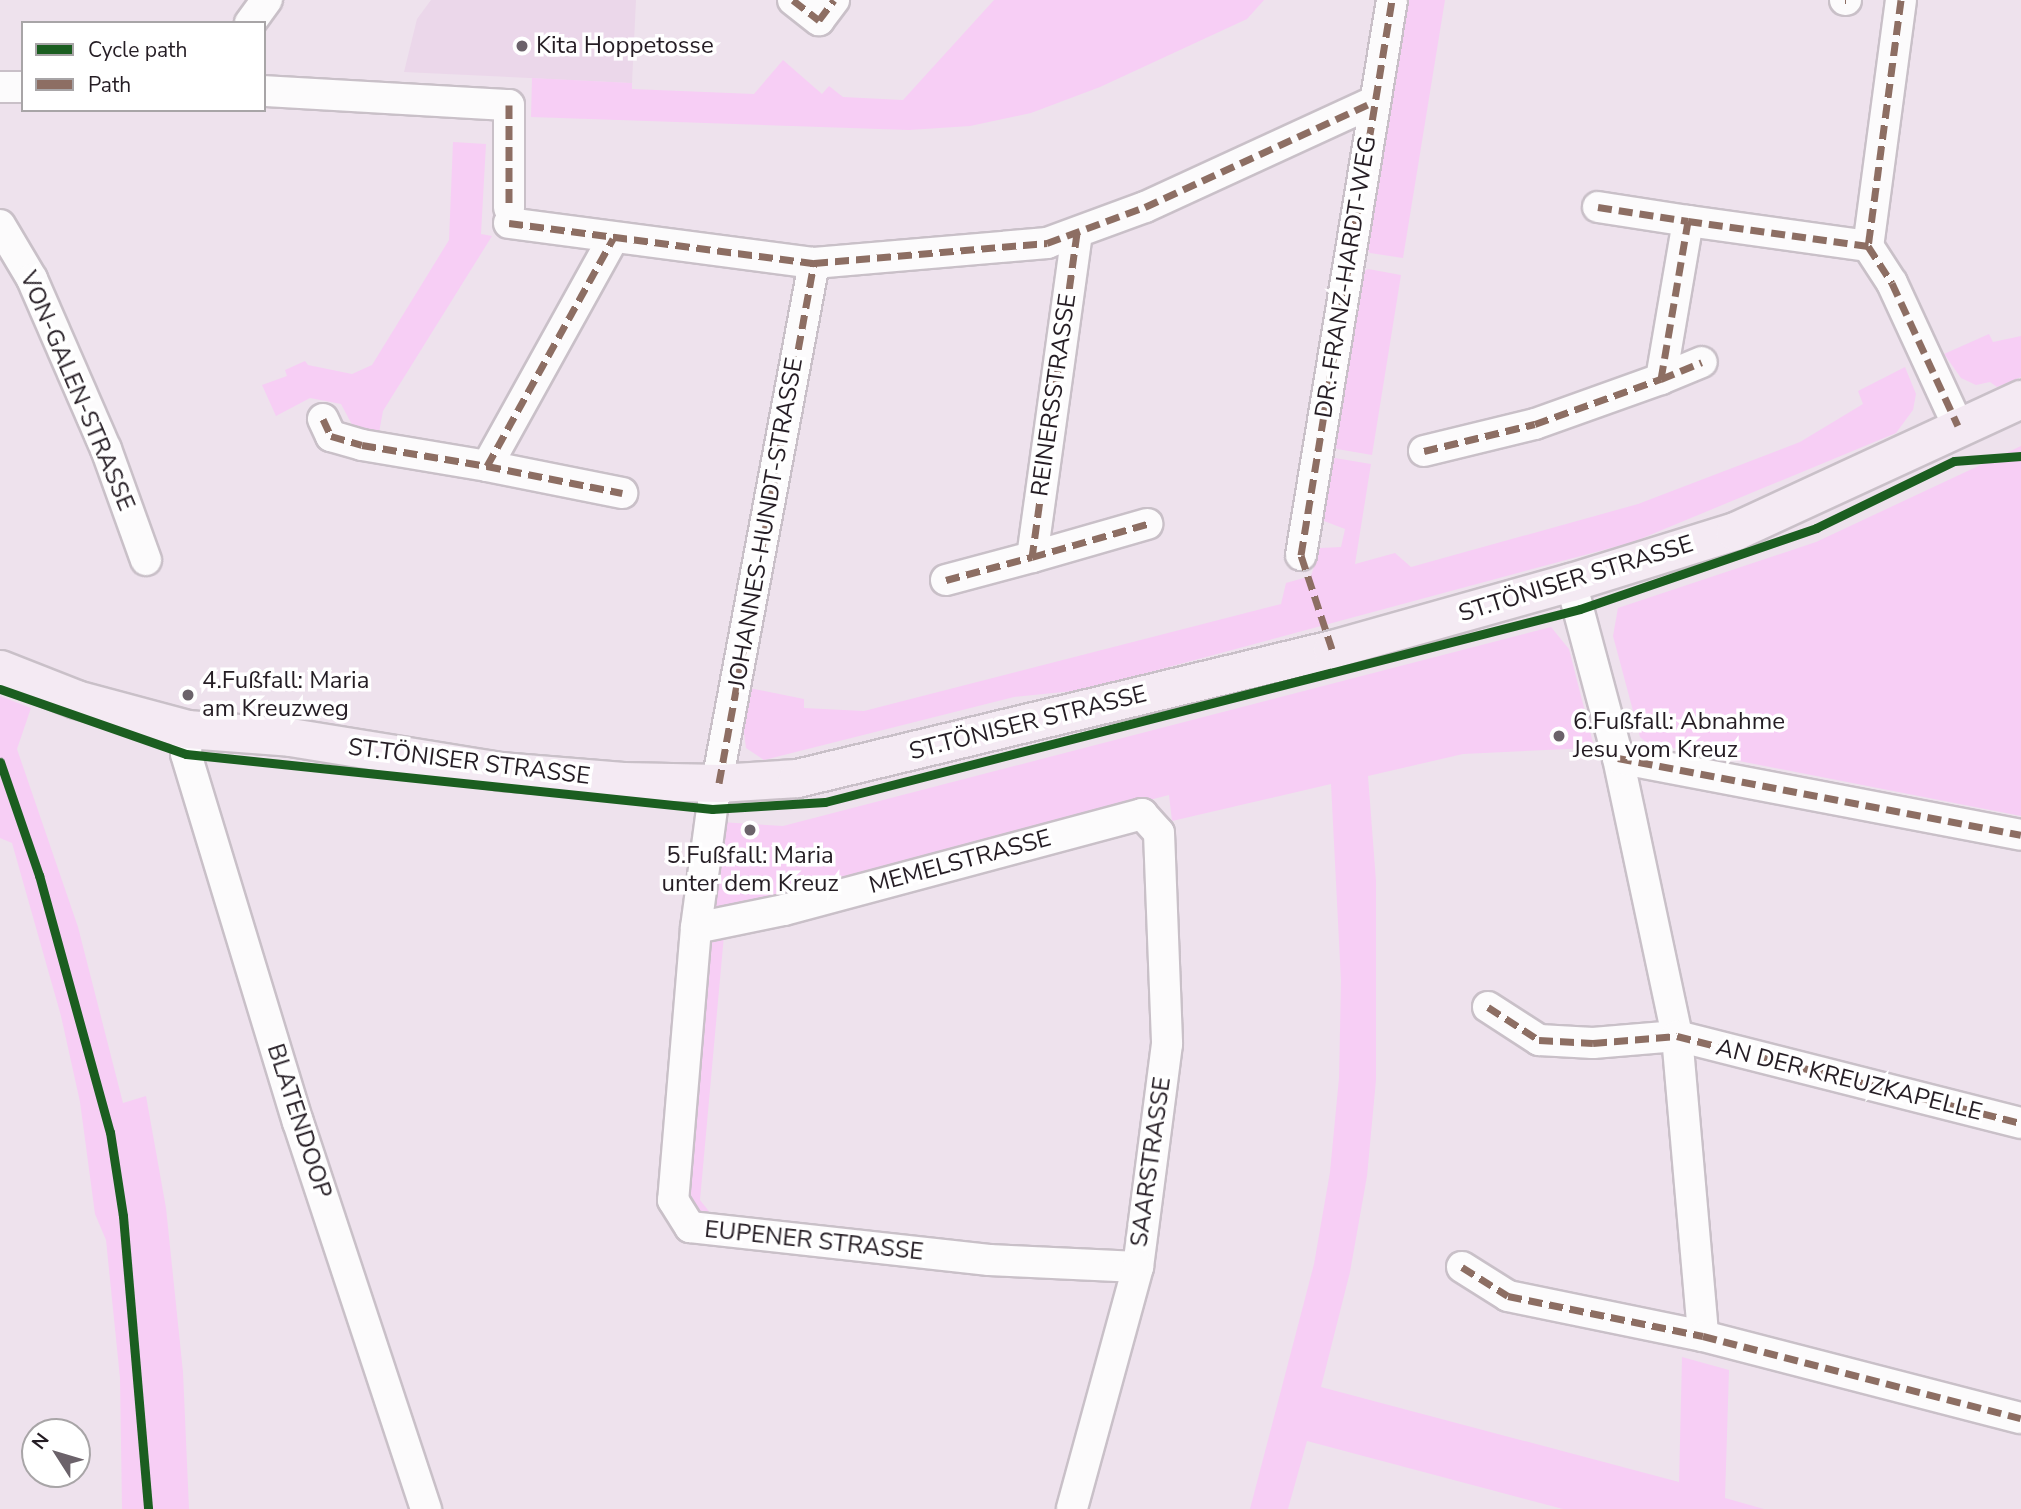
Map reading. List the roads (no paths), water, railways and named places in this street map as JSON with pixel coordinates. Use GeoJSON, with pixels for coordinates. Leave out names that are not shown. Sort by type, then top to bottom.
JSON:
{"type":"FeatureCollection","features":[{"type":"Feature","properties":{"kind":"main road","name":"ST.TÖNISER STRASSE"},"geometry":{"type":"LineString","coordinates":[[0,669],[76,699],[187,729],[290,737],[500,771],[719,783],[797,778],[1332,649],[1571,582],[1735,531],[2021,399]]}},
{"type":"Feature","properties":{"kind":"street"},"geometry":{"type":"LineString","coordinates":[[251,21],[267,0]]}},
{"type":"Feature","properties":{"kind":"street"},"geometry":{"type":"LineString","coordinates":[[793,0],[819,20],[834,0]]}},
{"type":"Feature","properties":{"kind":"street","name":"DR.-FRANZ-HARDT-WEG"},"geometry":{"type":"LineString","coordinates":[[1301,555],[1373,102],[1392,0]]}},
{"type":"Feature","properties":{"kind":"street"},"geometry":{"type":"LineString","coordinates":[[1901,0],[1868,246],[1892,282],[1958,426]]}},
{"type":"Feature","properties":{"kind":"street"},"geometry":{"type":"LineString","coordinates":[[0,87],[21,87]]}},
{"type":"Feature","properties":{"kind":"street"},"geometry":{"type":"LineString","coordinates":[[266,91],[509,105],[509,215],[613,239],[814,263],[1047,243],[1077,233],[1308,135],[1373,102]]}},
{"type":"Feature","properties":{"kind":"street"},"geometry":{"type":"LineString","coordinates":[[1598,207],[1868,246]]}},
{"type":"Feature","properties":{"kind":"street"},"geometry":{"type":"LineString","coordinates":[[1661,379],[1688,221]]}},
{"type":"Feature","properties":{"kind":"street","name":"VON-GALEN-STRASSE"},"geometry":{"type":"LineString","coordinates":[[0,225],[32,279],[106,449],[146,561]]}},
{"type":"Feature","properties":{"kind":"street","name":"REINERSSTRASSE"},"geometry":{"type":"LineString","coordinates":[[1032,558],[1077,233]]}},
{"type":"Feature","properties":{"kind":"street"},"geometry":{"type":"LineString","coordinates":[[487,466],[613,239]]}},
{"type":"Feature","properties":{"kind":"street","name":"JOHANNES-HUNDT-STRASSE"},"geometry":{"type":"LineString","coordinates":[[719,783],[814,263]]}},
{"type":"Feature","properties":{"kind":"street"},"geometry":{"type":"LineString","coordinates":[[1424,451],[1535,424],[1702,362]]}},
{"type":"Feature","properties":{"kind":"street"},"geometry":{"type":"LineString","coordinates":[[323,419],[331,436],[362,445],[622,493]]}},
{"type":"Feature","properties":{"kind":"street"},"geometry":{"type":"LineString","coordinates":[[947,580],[1147,524]]}},
{"type":"Feature","properties":{"kind":"street","name":"AN DER KREUZKAPELLE"},"geometry":{"type":"LineString","coordinates":[[1571,582],[1618,758],[1677,1036],[1703,1336]]}},
{"type":"Feature","properties":{"kind":"street","name":"BLATENDOOP"},"geometry":{"type":"LineString","coordinates":[[187,729],[186,754],[286,1082],[426,1509]]}},
{"type":"Feature","properties":{"kind":"street"},"geometry":{"type":"LineString","coordinates":[[1618,758],[2021,835]]}},
{"type":"Feature","properties":{"kind":"street","name":"EUPENER STRASSE"},"geometry":{"type":"LineString","coordinates":[[719,783],[696,928],[673,1200],[690,1227],[989,1260],[1138,1267]]}},
{"type":"Feature","properties":{"kind":"street","name":"MEMELSTRASSE"},"geometry":{"type":"LineString","coordinates":[[696,928],[784,910],[1142,814]]}},
{"type":"Feature","properties":{"kind":"street","name":"SAARSTRASSE"},"geometry":{"type":"LineString","coordinates":[[1072,1509],[1138,1267],[1167,1044],[1159,833],[1142,814]]}},
{"type":"Feature","properties":{"kind":"street","name":"AN DER KREUZKAPELLE"},"geometry":{"type":"LineString","coordinates":[[1488,1007],[1539,1040],[1593,1043],[1677,1036],[2021,1123]]}},
{"type":"Feature","properties":{"kind":"street"},"geometry":{"type":"LineString","coordinates":[[1462,1267],[1508,1296],[1703,1336],[2021,1418]]}},
{"type":"Feature","properties":{"kind":"place","name":"Kita Hoppetosse"},"geometry":{"type":"Point","coordinates":[522,46]}},
{"type":"Feature","properties":{"kind":"place","name":"4.Fußfall: Maria am Kreuzweg"},"geometry":{"type":"Point","coordinates":[188,695]}},
{"type":"Feature","properties":{"kind":"place","name":"6.Fußfall: Abnahme Jesu vom Kreuz"},"geometry":{"type":"Point","coordinates":[1559,736]}},
{"type":"Feature","properties":{"kind":"place","name":"5.Fußfall: Maria unter dem Kreuz"},"geometry":{"type":"Point","coordinates":[750,830]}}]}
